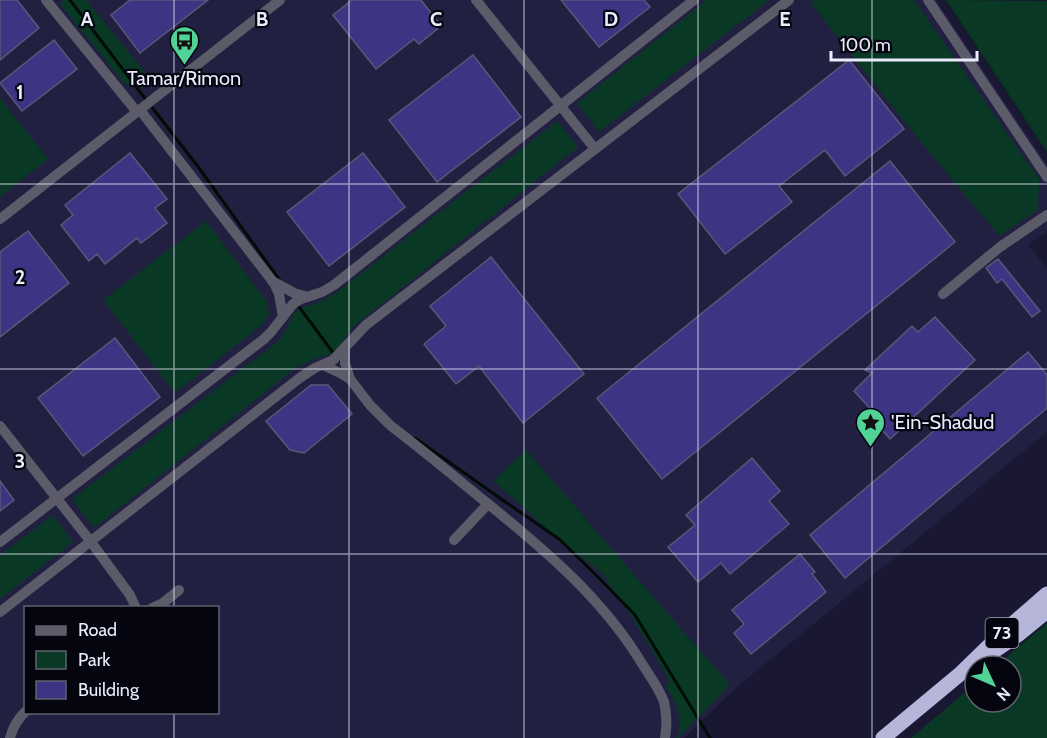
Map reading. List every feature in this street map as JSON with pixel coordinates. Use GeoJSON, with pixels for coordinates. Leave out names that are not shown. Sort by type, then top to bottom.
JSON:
{"type":"FeatureCollection","features":[{"type":"Feature","properties":{"kind":"highway","name":"73"},"geometry":{"type":"LineString","coordinates":[[883,738],[960,674],[1047,594]]}},
{"type":"Feature","properties":{"kind":"highway","name":"73"},"geometry":{"type":"LineString","coordinates":[[960,674],[1019,634],[1047,611]]}},
{"type":"Feature","properties":{"kind":"street"},"geometry":{"type":"LineString","coordinates":[[46,0],[139,111],[272,281],[279,294],[283,317]]}},
{"type":"Feature","properties":{"kind":"street"},"geometry":{"type":"LineString","coordinates":[[0,219],[280,0]]}},
{"type":"Feature","properties":{"kind":"street"},"geometry":{"type":"LineString","coordinates":[[476,0],[595,149]]}},
{"type":"Feature","properties":{"kind":"street"},"geometry":{"type":"LineString","coordinates":[[0,542],[264,339],[293,304],[334,285],[694,0]]}},
{"type":"Feature","properties":{"kind":"street"},"geometry":{"type":"LineString","coordinates":[[0,612],[301,376],[333,360],[366,325],[789,0]]}},
{"type":"Feature","properties":{"kind":"street"},"geometry":{"type":"LineString","coordinates":[[928,0],[1047,177]]}},
{"type":"Feature","properties":{"kind":"street"},"geometry":{"type":"LineString","coordinates":[[943,294],[1000,247],[1047,215]]}},
{"type":"Feature","properties":{"kind":"street"},"geometry":{"type":"LineString","coordinates":[[272,281],[294,293],[308,297]]}},
{"type":"Feature","properties":{"kind":"street"},"geometry":{"type":"LineString","coordinates":[[345,348],[345,363],[350,379]]}},
{"type":"Feature","properties":{"kind":"street"},"geometry":{"type":"LineString","coordinates":[[323,365],[350,379],[379,415],[541,546],[568,571],[602,609],[645,668],[663,700],[666,713],[665,738]]}},
{"type":"Feature","properties":{"kind":"street"},"geometry":{"type":"LineString","coordinates":[[0,426],[91,542],[130,595],[135,606]]}},
{"type":"Feature","properties":{"kind":"street"},"geometry":{"type":"LineString","coordinates":[[454,540],[488,504]]}},
{"type":"Feature","properties":{"kind":"street"},"geometry":{"type":"LineString","coordinates":[[156,606],[179,590]]}},
{"type":"Feature","properties":{"kind":"street"},"geometry":{"type":"LineString","coordinates":[[10,738],[13,727],[24,713]]}},
{"type":"Feature","properties":{"kind":"shaded area"},"geometry":{"type":"Polygon","coordinates":[[[0,0],[936,0],[1047,164],[1047,232],[1028,245],[1047,268],[1047,432],[737,687],[684,738],[0,738],[0,0]]]}},
{"type":"Feature","properties":{"kind":"green space"},"geometry":{"type":"Polygon","coordinates":[[[64,0],[86,0],[152,81],[144,88],[133,87],[123,82],[60,4],[64,0]]]}},
{"type":"Feature","properties":{"kind":"green space"},"geometry":{"type":"Polygon","coordinates":[[[707,0],[769,0],[599,132],[577,103],[707,0]]]}},
{"type":"Feature","properties":{"kind":"green space"},"geometry":{"type":"Polygon","coordinates":[[[814,0],[914,0],[1039,179],[1038,210],[999,236],[810,2],[814,0]]]}},
{"type":"Feature","properties":{"kind":"green space"},"geometry":{"type":"Polygon","coordinates":[[[946,0],[1047,1],[1047,152],[946,0]]]}},
{"type":"Feature","properties":{"kind":"green space"},"geometry":{"type":"Polygon","coordinates":[[[0,98],[48,159],[0,197],[0,98]]]}},
{"type":"Feature","properties":{"kind":"green space"},"geometry":{"type":"Polygon","coordinates":[[[557,121],[578,147],[353,327],[337,349],[326,356],[297,367],[94,528],[72,499],[281,339],[294,313],[336,293],[557,121]]]}},
{"type":"Feature","properties":{"kind":"green space"},"geometry":{"type":"Polygon","coordinates":[[[206,221],[267,302],[269,314],[263,324],[175,393],[103,300],[206,221]]]}},
{"type":"Feature","properties":{"kind":"green space"},"geometry":{"type":"Polygon","coordinates":[[[526,450],[730,685],[678,738],[676,738],[680,725],[678,711],[665,685],[670,682],[635,622],[603,574],[493,481],[526,450]]]}},
{"type":"Feature","properties":{"kind":"green space"},"geometry":{"type":"Polygon","coordinates":[[[53,515],[73,542],[0,599],[0,555],[53,515]]]}},
{"type":"Feature","properties":{"kind":"green space"},"geometry":{"type":"Polygon","coordinates":[[[1047,623],[1047,738],[911,738],[963,694],[963,714],[1023,714],[1023,654],[1010,654],[1047,623]]]}},
{"type":"Feature","properties":{"kind":"building"},"geometry":{"type":"Polygon","coordinates":[[[0,0],[17,0],[39,28],[0,60],[0,0]]]}},
{"type":"Feature","properties":{"kind":"building"},"geometry":{"type":"Polygon","coordinates":[[[130,0],[208,0],[140,53],[111,15],[130,0]]]}},
{"type":"Feature","properties":{"kind":"building"},"geometry":{"type":"Polygon","coordinates":[[[352,0],[421,0],[441,26],[419,44],[414,39],[376,69],[333,15],[352,0]]]}},
{"type":"Feature","properties":{"kind":"building"},"geometry":{"type":"Polygon","coordinates":[[[561,0],[644,0],[650,7],[599,47],[561,0]]]}},
{"type":"Feature","properties":{"kind":"building"},"geometry":{"type":"Polygon","coordinates":[[[54,40],[77,69],[22,111],[0,83],[54,40]]]}},
{"type":"Feature","properties":{"kind":"building"},"geometry":{"type":"Polygon","coordinates":[[[473,55],[521,117],[437,182],[389,120],[473,55]]]}},
{"type":"Feature","properties":{"kind":"building"},"geometry":{"type":"Polygon","coordinates":[[[849,60],[904,129],[845,176],[825,150],[779,186],[792,202],[725,254],[678,194],[849,60]]]}},
{"type":"Feature","properties":{"kind":"building"},"geometry":{"type":"Polygon","coordinates":[[[130,153],[167,199],[155,208],[167,223],[141,243],[137,238],[105,264],[97,254],[89,261],[61,225],[73,215],[65,205],[130,153]]]}},
{"type":"Feature","properties":{"kind":"building"},"geometry":{"type":"Polygon","coordinates":[[[363,153],[405,207],[329,266],[287,212],[363,153]]]}},
{"type":"Feature","properties":{"kind":"building"},"geometry":{"type":"Polygon","coordinates":[[[890,161],[955,242],[662,479],[597,398],[890,161]]]}},
{"type":"Feature","properties":{"kind":"building"},"geometry":{"type":"Polygon","coordinates":[[[28,231],[69,283],[0,337],[0,252],[28,231]]]}},
{"type":"Feature","properties":{"kind":"building"},"geometry":{"type":"Polygon","coordinates":[[[491,257],[584,374],[523,423],[479,366],[456,384],[424,344],[446,326],[430,306],[491,257]]]}},
{"type":"Feature","properties":{"kind":"building"},"geometry":{"type":"Polygon","coordinates":[[[998,259],[1040,311],[1032,317],[1002,279],[997,283],[986,268],[998,259]]]}},
{"type":"Feature","properties":{"kind":"building"},"geometry":{"type":"Polygon","coordinates":[[[935,317],[975,360],[890,439],[873,420],[877,416],[854,391],[872,373],[865,370],[912,326],[918,332],[935,317]]]}},
{"type":"Feature","properties":{"kind":"building"},"geometry":{"type":"Polygon","coordinates":[[[115,338],[160,397],[83,456],[38,398],[115,338]]]}},
{"type":"Feature","properties":{"kind":"building"},"geometry":{"type":"Polygon","coordinates":[[[1028,352],[1047,375],[1047,408],[845,578],[810,535],[1028,352]]]}},
{"type":"Feature","properties":{"kind":"building"},"geometry":{"type":"Polygon","coordinates":[[[311,385],[328,385],[352,414],[304,453],[290,450],[266,421],[311,385]]]}},
{"type":"Feature","properties":{"kind":"building"},"geometry":{"type":"Polygon","coordinates":[[[752,458],[780,491],[769,501],[789,524],[730,574],[721,563],[698,582],[668,547],[695,525],[686,515],[752,458]]]}},
{"type":"Feature","properties":{"kind":"building"},"geometry":{"type":"Polygon","coordinates":[[[0,481],[14,500],[0,511],[0,481]]]}},
{"type":"Feature","properties":{"kind":"building"},"geometry":{"type":"Polygon","coordinates":[[[800,554],[815,572],[812,574],[826,592],[751,654],[734,633],[744,624],[732,610],[800,554]]]}},
{"type":"Feature","properties":{"kind":"waterway"},"geometry":{"type":"LineString","coordinates":[[70,0],[147,101]]}},
{"type":"Feature","properties":{"kind":"waterway"},"geometry":{"type":"LineString","coordinates":[[151,106],[281,282]]}},
{"type":"Feature","properties":{"kind":"waterway"},"geometry":{"type":"LineString","coordinates":[[297,304],[334,354]]}},
{"type":"Feature","properties":{"kind":"waterway"},"geometry":{"type":"LineString","coordinates":[[415,438],[559,539],[594,573],[635,615],[710,738]]}},
{"type":"Feature","properties":{"kind":"place","name":"Tamar/Rimon"},"geometry":{"type":"Point","coordinates":[184,66]}},
{"type":"Feature","properties":{"kind":"place","name":"'Ein-Shadud"},"geometry":{"type":"Point","coordinates":[870,448]}}]}
